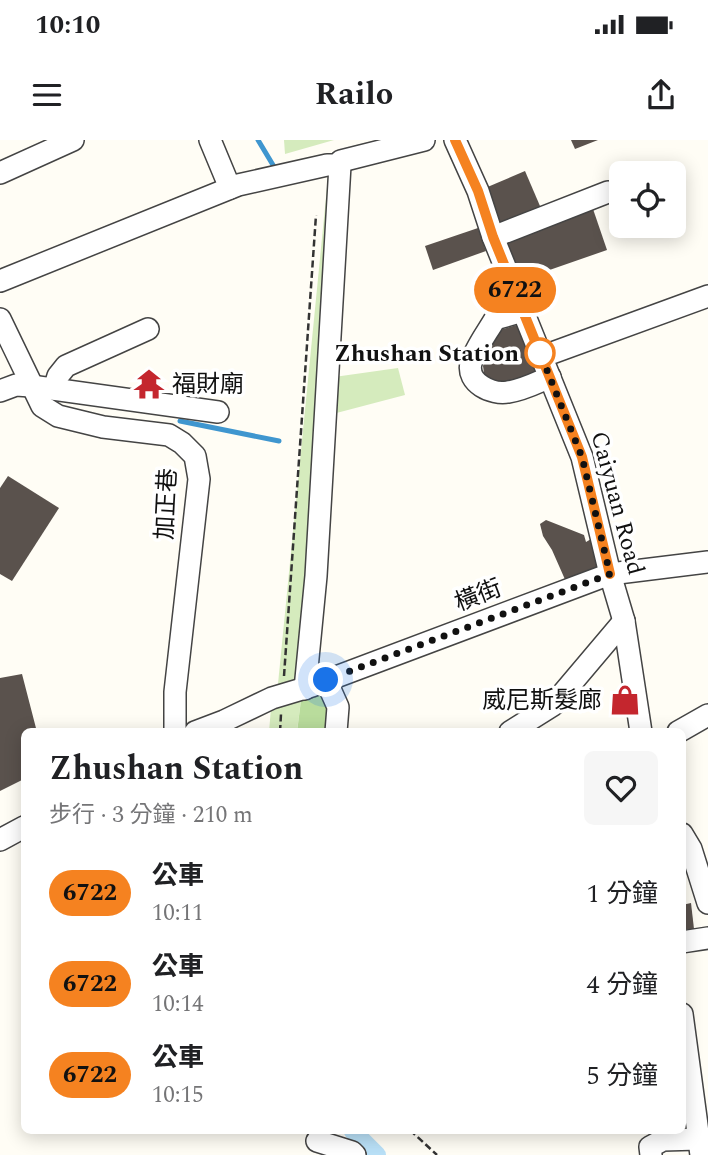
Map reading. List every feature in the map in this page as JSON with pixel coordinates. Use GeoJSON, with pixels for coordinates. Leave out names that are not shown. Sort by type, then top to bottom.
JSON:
{"type":"FeatureCollection","features":[{"type":"Feature","properties":{"kind":"street"},"geometry":{"type":"LineString","coordinates":[[0,173],[73,140]]}},
{"type":"Feature","properties":{"kind":"street"},"geometry":{"type":"LineString","coordinates":[[210,140],[234,186]]}},
{"type":"Feature","properties":{"kind":"street"},"geometry":{"type":"LineString","coordinates":[[305,689],[316,576],[340,165],[341,161],[360,148],[424,140]]}},
{"type":"Feature","properties":{"kind":"street","name":"Caiyuan Road"},"geometry":{"type":"LineString","coordinates":[[455,140],[478,191],[493,237],[582,457],[624,621],[640,728]]}},
{"type":"Feature","properties":{"kind":"street"},"geometry":{"type":"LineString","coordinates":[[0,281],[234,186],[327,164],[340,165]]}},
{"type":"Feature","properties":{"kind":"street"},"geometry":{"type":"LineString","coordinates":[[493,237],[608,192]]}},
{"type":"Feature","properties":{"kind":"street"},"geometry":{"type":"LineString","coordinates":[[541,357],[708,296]]}},
{"type":"Feature","properties":{"kind":"street"},"geometry":{"type":"LineString","coordinates":[[523,311],[495,319],[471,364],[471,374],[477,384],[504,393],[523,389],[550,377]]}},
{"type":"Feature","properties":{"kind":"street","name":"加正巷"},"geometry":{"type":"LineString","coordinates":[[0,319],[42,406],[58,416],[103,427],[169,435],[195,456],[199,479],[175,692],[175,728]]}},
{"type":"Feature","properties":{"kind":"street"},"geometry":{"type":"LineString","coordinates":[[54,390],[58,376],[66,366],[148,329]]}},
{"type":"Feature","properties":{"kind":"street"},"geometry":{"type":"LineString","coordinates":[[0,391],[16,385],[31,386],[218,412]]}},
{"type":"Feature","properties":{"kind":"street"},"geometry":{"type":"LineString","coordinates":[[163,404],[169,435]]}},
{"type":"Feature","properties":{"kind":"street","name":"橫街"},"geometry":{"type":"LineString","coordinates":[[204,728],[278,697],[610,574],[708,562]]}},
{"type":"Feature","properties":{"kind":"street"},"geometry":{"type":"LineString","coordinates":[[516,728],[553,705],[624,621]]}},
{"type":"Feature","properties":{"kind":"street"},"geometry":{"type":"LineString","coordinates":[[326,680],[338,707],[336,728]]}},
{"type":"Feature","properties":{"kind":"street"},"geometry":{"type":"LineString","coordinates":[[685,728],[708,715]]}},
{"type":"Feature","properties":{"kind":"street"},"geometry":{"type":"LineString","coordinates":[[0,840],[21,829]]}},
{"type":"Feature","properties":{"kind":"street"},"geometry":{"type":"LineString","coordinates":[[686,841],[708,903]]}},
{"type":"Feature","properties":{"kind":"street"},"geometry":{"type":"LineString","coordinates":[[686,941],[708,938]]}},
{"type":"Feature","properties":{"kind":"street"},"geometry":{"type":"LineString","coordinates":[[651,1155],[650,1147],[663,1140],[700,1147],[686,1044]]}},
{"type":"Feature","properties":{"kind":"street"},"geometry":{"type":"LineString","coordinates":[[319,1138],[355,1155]]}},
{"type":"Feature","properties":{"kind":"path"},"geometry":{"type":"LineString","coordinates":[[278,697],[317,214]]}},
{"type":"Feature","properties":{"kind":"path"},"geometry":{"type":"LineString","coordinates":[[414,1134],[437,1155]]}},
{"type":"Feature","properties":{"kind":"green space"},"geometry":{"type":"Polygon","coordinates":[[[284,140],[334,140],[285,154],[284,140]]]}},
{"type":"Feature","properties":{"kind":"green space"},"geometry":{"type":"Polygon","coordinates":[[[329,167],[338,167],[302,687],[277,694],[329,167]]]}},
{"type":"Feature","properties":{"kind":"green space"},"geometry":{"type":"Polygon","coordinates":[[[398,368],[405,395],[325,416],[327,378],[398,368]]]}},
{"type":"Feature","properties":{"kind":"green space"},"geometry":{"type":"Polygon","coordinates":[[[324,691],[335,707],[329,728],[298,728],[301,700],[324,691]]]}},
{"type":"Feature","properties":{"kind":"green space"},"geometry":{"type":"Polygon","coordinates":[[[301,700],[297,728],[269,728],[271,708],[301,700]]]}},
{"type":"Feature","properties":{"kind":"building"},"geometry":{"type":"Polygon","coordinates":[[[571,140],[598,140],[575,149],[571,140]]]}},
{"type":"Feature","properties":{"kind":"building"},"geometry":{"type":"Polygon","coordinates":[[[525,171],[543,213],[495,233],[478,191],[525,171]]]}},
{"type":"Feature","properties":{"kind":"building"},"geometry":{"type":"Polygon","coordinates":[[[593,209],[607,250],[515,282],[501,241],[593,209]]]}},
{"type":"Feature","properties":{"kind":"building"},"geometry":{"type":"Polygon","coordinates":[[[478,228],[486,251],[433,270],[425,246],[478,228]]]}},
{"type":"Feature","properties":{"kind":"building"},"geometry":{"type":"Polygon","coordinates":[[[520,324],[538,375],[497,384],[488,379],[483,366],[493,332],[520,324]]]}},
{"type":"Feature","properties":{"kind":"building"},"geometry":{"type":"Polygon","coordinates":[[[8,476],[59,508],[12,581],[0,574],[0,488],[8,476]]]}},
{"type":"Feature","properties":{"kind":"building"},"geometry":{"type":"Polygon","coordinates":[[[546,520],[584,535],[586,542],[598,535],[601,570],[567,584],[543,536],[540,524],[546,520]]]}},
{"type":"Feature","properties":{"kind":"building"},"geometry":{"type":"Polygon","coordinates":[[[22,674],[36,728],[21,728],[21,780],[0,791],[0,678],[22,674]]]}},
{"type":"Feature","properties":{"kind":"building"},"geometry":{"type":"Polygon","coordinates":[[[691,903],[694,929],[686,930],[686,904],[691,903]]]}},
{"type":"Feature","properties":{"kind":"waterway"},"geometry":{"type":"LineString","coordinates":[[258,140],[276,170]]}},
{"type":"Feature","properties":{"kind":"waterway"},"geometry":{"type":"LineString","coordinates":[[180,421],[279,441]]}},
{"type":"Feature","properties":{"kind":"waterway"},"geometry":{"type":"LineString","coordinates":[[356,1134],[377,1155]]}},
{"type":"Feature","properties":{"kind":"bus line","name":"6722"},"geometry":{"type":"LineString","coordinates":[[455,140],[478,191],[493,237],[582,457],[610,574]]}},
{"type":"Feature","properties":{"kind":"place","name":"Zhushan Station"},"geometry":{"type":"Point","coordinates":[540,353]}},
{"type":"Feature","properties":{"kind":"place","name":"福財廟"},"geometry":{"type":"Point","coordinates":[149,384]}},
{"type":"Feature","properties":{"kind":"place","name":"威尼斯髮廊"},"geometry":{"type":"Point","coordinates":[625,700]}},
{"type":"Feature","properties":{"kind":"route"},"geometry":{"type":"LineString","coordinates":[[326,680],[610,574],[582,457],[540,353]]}}]}
